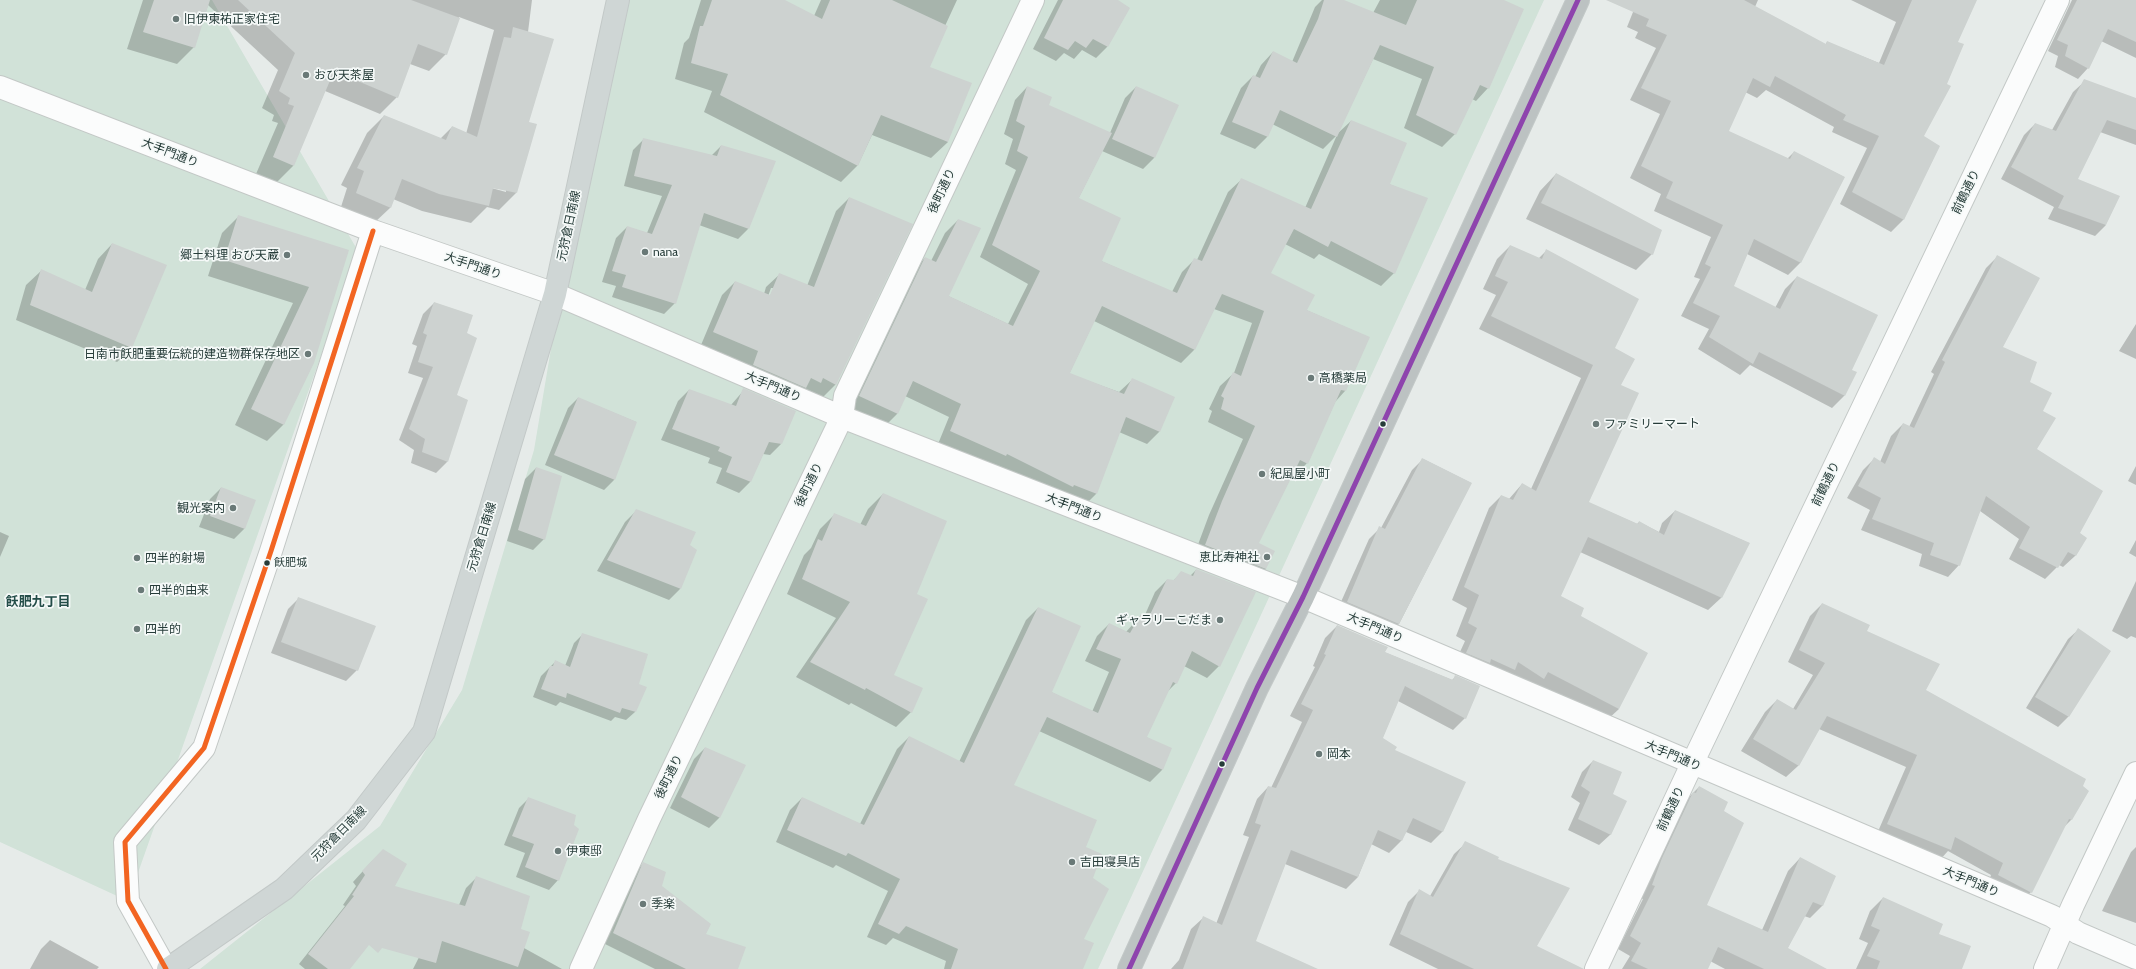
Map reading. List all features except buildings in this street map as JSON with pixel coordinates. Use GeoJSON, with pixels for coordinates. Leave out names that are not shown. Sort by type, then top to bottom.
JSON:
{"type":"FeatureCollection","features":[{"type":"Feature","properties":{"kind":"highway"},"geometry":{"type":"LineString","coordinates":[[1129,969],[1257,688],[1303,597],[1578,0]]}},
{"type":"Feature","properties":{"kind":"main road","name":"元狩倉日南線"},"geometry":{"type":"LineString","coordinates":[[167,969],[284,889],[356,820],[424,732],[554,294],[618,0]]}},
{"type":"Feature","properties":{"kind":"street","name":"後町通り"},"geometry":{"type":"LineString","coordinates":[[581,969],[649,819],[842,417],[845,396],[1033,0]]}},
{"type":"Feature","properties":{"kind":"street","name":"前鶴通り"},"geometry":{"type":"LineString","coordinates":[[1596,969],[1692,764],[2058,0]]}},
{"type":"Feature","properties":{"kind":"street","name":"大手門通り"},"geometry":{"type":"LineString","coordinates":[[0,87],[373,231],[554,294],[842,417],[1303,597],[1692,764],[2052,916],[2078,933],[2136,958]]}},
{"type":"Feature","properties":{"kind":"street"},"geometry":{"type":"LineString","coordinates":[[167,969],[128,901],[125,842],[204,748],[274,543],[373,231]]}},
{"type":"Feature","properties":{"kind":"street"},"geometry":{"type":"LineString","coordinates":[[2045,969],[2136,773]]}},
{"type":"Feature","properties":{"kind":"green space"},"geometry":{"type":"Polygon","coordinates":[[[0,0],[212,0],[358,251],[128,901],[0,842],[0,0]]]}},
{"type":"Feature","properties":{"kind":"green space"},"geometry":{"type":"Polygon","coordinates":[[[614,0],[1544,0],[1098,969],[200,969],[380,826],[462,690],[534,450],[581,170],[614,0]]]}},
{"type":"Feature","properties":{"kind":"transit line"},"geometry":{"type":"LineString","coordinates":[[1129,969],[1257,688],[1303,597],[1578,0]]}},
{"type":"Feature","properties":{"kind":"transit line"},"geometry":{"type":"LineString","coordinates":[[166,969],[128,901],[125,842],[204,748],[271,551],[373,231]]}},
{"type":"Feature","properties":{"kind":"place","name":"旧伊東祐正家住宅"},"geometry":{"type":"Point","coordinates":[176,19]}},
{"type":"Feature","properties":{"kind":"place","name":"おび天茶屋"},"geometry":{"type":"Point","coordinates":[306,75]}},
{"type":"Feature","properties":{"kind":"place","name":"nana"},"geometry":{"type":"Point","coordinates":[645,252]}},
{"type":"Feature","properties":{"kind":"place","name":"郷土料理 おび天蔵"},"geometry":{"type":"Point","coordinates":[287,255]}},
{"type":"Feature","properties":{"kind":"place","name":"日南市飫肥重要伝統的建造物群保存地区"},"geometry":{"type":"Point","coordinates":[308,354]}},
{"type":"Feature","properties":{"kind":"place","name":"高橋薬局"},"geometry":{"type":"Point","coordinates":[1311,378]}},
{"type":"Feature","properties":{"kind":"place","name":"ファミリーマート"},"geometry":{"type":"Point","coordinates":[1596,424]}},
{"type":"Feature","properties":{"kind":"place","name":"紀風屋小町"},"geometry":{"type":"Point","coordinates":[1262,474]}},
{"type":"Feature","properties":{"kind":"place","name":"観光案内"},"geometry":{"type":"Point","coordinates":[233,508]}},
{"type":"Feature","properties":{"kind":"place","name":"恵比寿神社"},"geometry":{"type":"Point","coordinates":[1267,557]}},
{"type":"Feature","properties":{"kind":"place","name":"四半的射場"},"geometry":{"type":"Point","coordinates":[137,558]}},
{"type":"Feature","properties":{"kind":"place","name":"飫肥城"},"geometry":{"type":"Point","coordinates":[267,563]}},
{"type":"Feature","properties":{"kind":"place","name":"四半的由来"},"geometry":{"type":"Point","coordinates":[141,590]}},
{"type":"Feature","properties":{"kind":"place","name":"ギャラリーこだま"},"geometry":{"type":"Point","coordinates":[1220,620]}},
{"type":"Feature","properties":{"kind":"place","name":"四半的"},"geometry":{"type":"Point","coordinates":[137,629]}},
{"type":"Feature","properties":{"kind":"place","name":"岡本"},"geometry":{"type":"Point","coordinates":[1319,754]}},
{"type":"Feature","properties":{"kind":"place","name":"伊東邸"},"geometry":{"type":"Point","coordinates":[558,851]}},
{"type":"Feature","properties":{"kind":"place","name":"吉田寝具店"},"geometry":{"type":"Point","coordinates":[1072,862]}},
{"type":"Feature","properties":{"kind":"place","name":"季楽"},"geometry":{"type":"Point","coordinates":[643,904]}},
{"type":"Feature","properties":{"kind":"district","name":"飫肥九丁目"},"geometry":{"type":"Point","coordinates":[38,602]}}]}
